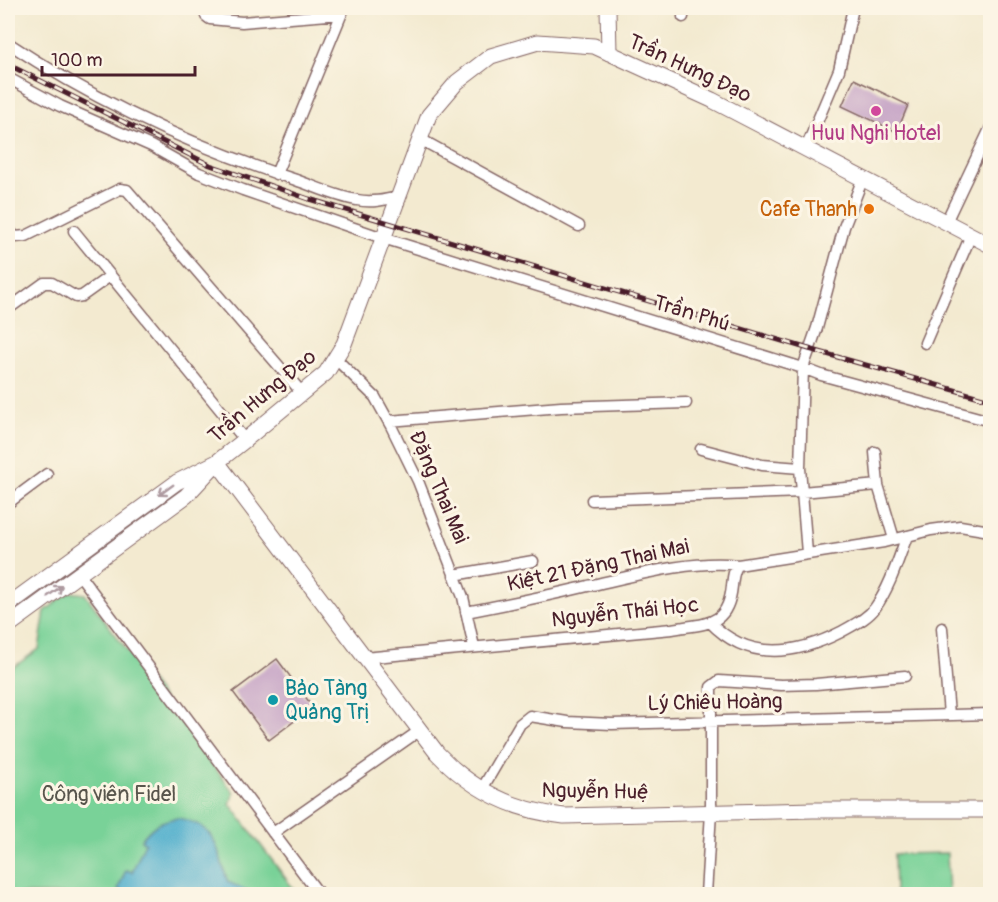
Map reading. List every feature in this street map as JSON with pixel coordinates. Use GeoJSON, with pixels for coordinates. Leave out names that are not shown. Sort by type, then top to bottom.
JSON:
{"type":"FeatureCollection","features":[{"type":"Feature","properties":{"kind":"street"},"geometry":{"type":"LineString","coordinates":[[204,8],[207,18],[225,22],[269,21],[343,10]]}},
{"type":"Feature","properties":{"kind":"street"},"geometry":{"type":"LineString","coordinates":[[608,8],[609,53]]}},
{"type":"Feature","properties":{"kind":"street"},"geometry":{"type":"LineString","coordinates":[[806,148],[840,70],[853,8]]}},
{"type":"Feature","properties":{"kind":"street"},"geometry":{"type":"LineString","coordinates":[[276,174],[343,10]]}},
{"type":"Feature","properties":{"kind":"street","name":"Trần Hưng Đạo"},"geometry":{"type":"LineString","coordinates":[[8,626],[186,496],[217,462],[326,373],[344,344],[429,115],[457,82],[491,56],[538,42],[594,46],[712,100],[990,244]]}},
{"type":"Feature","properties":{"kind":"street"},"geometry":{"type":"LineString","coordinates":[[8,43],[55,74],[124,111],[190,142],[276,174],[357,200],[376,201],[398,197]]}},
{"type":"Feature","properties":{"kind":"street","name":"Trần Phú"},"geometry":{"type":"LineString","coordinates":[[8,78],[60,106],[151,146],[185,163],[199,173],[243,190],[383,238],[821,375],[990,421]]}},
{"type":"Feature","properties":{"kind":"street"},"geometry":{"type":"LineString","coordinates":[[946,222],[990,129]]}},
{"type":"Feature","properties":{"kind":"street"},"geometry":{"type":"LineString","coordinates":[[420,139],[579,226]]}},
{"type":"Feature","properties":{"kind":"street"},"geometry":{"type":"LineString","coordinates":[[807,553],[800,468],[803,368],[817,328],[844,227],[863,178]]}},
{"type":"Feature","properties":{"kind":"street"},"geometry":{"type":"LineString","coordinates":[[8,229],[15,237],[20,238],[120,189],[128,190],[303,394]]}},
{"type":"Feature","properties":{"kind":"street"},"geometry":{"type":"LineString","coordinates":[[74,231],[245,440]]}},
{"type":"Feature","properties":{"kind":"street"},"geometry":{"type":"LineString","coordinates":[[924,343],[971,234]]}},
{"type":"Feature","properties":{"kind":"street"},"geometry":{"type":"LineString","coordinates":[[8,309],[44,283],[52,284],[76,297],[82,296],[110,276]]}},
{"type":"Feature","properties":{"kind":"street","name":"Đặng Thai Mai"},"geometry":{"type":"LineString","coordinates":[[336,359],[375,397],[418,481],[454,575],[474,647]]}},
{"type":"Feature","properties":{"kind":"street"},"geometry":{"type":"LineString","coordinates":[[389,421],[561,407],[686,404]]}},
{"type":"Feature","properties":{"kind":"street"},"geometry":{"type":"LineString","coordinates":[[701,449],[762,465],[800,468]]}},
{"type":"Feature","properties":{"kind":"street"},"geometry":{"type":"LineString","coordinates":[[875,452],[878,485],[894,539]]}},
{"type":"Feature","properties":{"kind":"street","name":"Trần Hưng Đạo"},"geometry":{"type":"LineString","coordinates":[[8,605],[177,482],[217,462]]}},
{"type":"Feature","properties":{"kind":"street","name":"Nguyễn Huệ"},"geometry":{"type":"LineString","coordinates":[[217,462],[419,731],[452,769],[513,806],[539,813],[564,816],[813,810],[990,810]]}},
{"type":"Feature","properties":{"kind":"street"},"geometry":{"type":"LineString","coordinates":[[8,503],[48,474]]}},
{"type":"Feature","properties":{"kind":"street"},"geometry":{"type":"LineString","coordinates":[[592,500],[802,492],[878,485]]}},
{"type":"Feature","properties":{"kind":"street"},"geometry":{"type":"LineString","coordinates":[[738,564],[894,539],[960,525],[990,531]]}},
{"type":"Feature","properties":{"kind":"street"},"geometry":{"type":"LineString","coordinates":[[710,622],[721,634],[732,641],[755,649],[788,650],[820,642],[860,621],[876,607],[907,536]]}},
{"type":"Feature","properties":{"kind":"street"},"geometry":{"type":"LineString","coordinates":[[454,575],[532,561]]}},
{"type":"Feature","properties":{"kind":"street","name":"Kiệt 21 Đặng Thai Mai"},"geometry":{"type":"LineString","coordinates":[[466,612],[700,564],[738,564]]}},
{"type":"Feature","properties":{"kind":"street","name":"Nguyễn Thái Học"},"geometry":{"type":"LineString","coordinates":[[364,658],[672,629],[710,622],[725,613],[731,602],[734,570],[738,564]]}},
{"type":"Feature","properties":{"kind":"street"},"geometry":{"type":"LineString","coordinates":[[79,574],[319,894]]}},
{"type":"Feature","properties":{"kind":"street"},"geometry":{"type":"LineString","coordinates":[[942,628],[949,715]]}},
{"type":"Feature","properties":{"kind":"street"},"geometry":{"type":"LineString","coordinates":[[706,894],[711,812],[711,687],[719,681],[816,684],[905,676]]}},
{"type":"Feature","properties":{"kind":"street","name":"Lý Chiêu Hoàng"},"geometry":{"type":"LineString","coordinates":[[482,789],[520,724],[530,716],[591,724],[990,714]]}},
{"type":"Feature","properties":{"kind":"street"},"geometry":{"type":"LineString","coordinates":[[273,833],[419,731]]}},
{"type":"Feature","properties":{"kind":"green space","name":"Công viên Fidel"},"geometry":{"type":"Polygon","coordinates":[[[70,592],[85,594],[234,793],[230,804],[295,891],[311,894],[8,894],[8,671],[39,649],[45,611],[70,592]]]}},
{"type":"Feature","properties":{"kind":"green space"},"geometry":{"type":"Polygon","coordinates":[[[947,853],[949,894],[895,894],[894,854],[947,853]]]}},
{"type":"Feature","properties":{"kind":"water"},"geometry":{"type":"Polygon","coordinates":[[[178,818],[191,822],[209,833],[218,849],[228,882],[255,894],[127,894],[118,889],[126,870],[132,872],[145,843],[141,840],[145,835],[161,822],[178,818]]]}},
{"type":"Feature","properties":{"kind":"building"},"geometry":{"type":"Polygon","coordinates":[[[854,79],[908,105],[897,132],[842,106],[854,79]]]}},
{"type":"Feature","properties":{"kind":"building","name":"Bảo Tàng Quảng Trị"},"geometry":{"type":"Polygon","coordinates":[[[277,659],[313,707],[269,740],[233,692],[277,659]]]}},
{"type":"Feature","properties":{"kind":"railway"},"geometry":{"type":"LineString","coordinates":[[8,61],[15,68],[210,165],[309,199],[809,349],[990,400]]}},
{"type":"Feature","properties":{"kind":"place","name":"Huu Nghi Hotel"},"geometry":{"type":"Point","coordinates":[876,111]}},
{"type":"Feature","properties":{"kind":"place","name":"Cafe Thanh"},"geometry":{"type":"Point","coordinates":[869,209]}},
{"type":"Feature","properties":{"kind":"place","name":"Bảo Tàng Quảng Trị"},"geometry":{"type":"Point","coordinates":[273,700]}}]}
